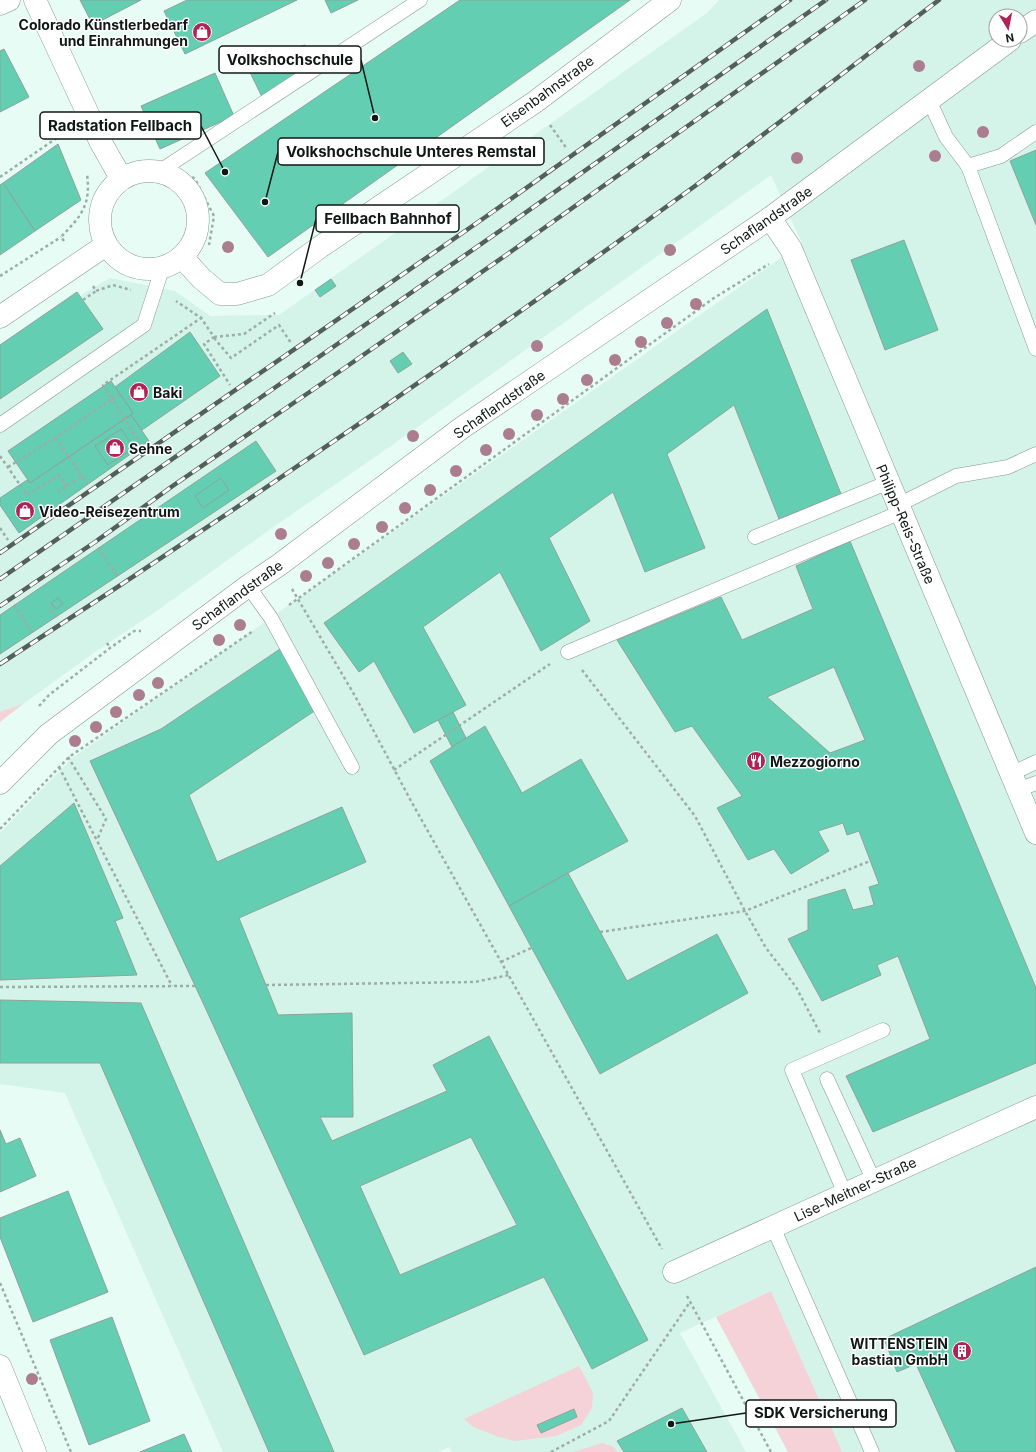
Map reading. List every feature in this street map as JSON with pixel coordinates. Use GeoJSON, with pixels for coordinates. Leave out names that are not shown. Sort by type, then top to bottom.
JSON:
{"type":"FeatureCollection","features":[{"type":"Feature","properties":{"kind":"street"},"geometry":{"type":"LineString","coordinates":[[0,4],[9,0]]}},
{"type":"Feature","properties":{"kind":"street"},"geometry":{"type":"LineString","coordinates":[[35,0],[100,141],[121,178]]}},
{"type":"Feature","properties":{"kind":"street","name":"Eisenbahnstraße"},"geometry":{"type":"LineString","coordinates":[[182,257],[201,278],[220,294],[238,294],[268,285],[320,247],[534,102],[670,0]]}},
{"type":"Feature","properties":{"kind":"street","name":"Schaflandstraße"},"geometry":{"type":"LineString","coordinates":[[0,783],[49,734],[248,586],[279,565],[463,427],[770,218],[999,48]]}},
{"type":"Feature","properties":{"kind":"street"},"geometry":{"type":"LineString","coordinates":[[166,167],[175,178],[188,189],[196,203],[199,219],[196,235],[189,250],[182,257],[162,269],[145,270],[129,266],[115,257],[106,245],[100,227],[100,210],[106,194],[121,178],[145,170],[166,167]]}},
{"type":"Feature","properties":{"kind":"street","name":"Philipp-Reis-Straße"},"geometry":{"type":"LineString","coordinates":[[770,218],[791,250],[900,508],[1022,782],[1036,833]]}},
{"type":"Feature","properties":{"kind":"street"},"geometry":{"type":"LineString","coordinates":[[0,317],[106,245]]}},
{"type":"Feature","properties":{"kind":"street","name":"Lise-Meitner-Straße"},"geometry":{"type":"LineString","coordinates":[[674,1272],[1036,1107]]}},
{"type":"Feature","properties":{"kind":"street"},"geometry":{"type":"LineString","coordinates":[[0,1366],[35,1452]]}},
{"type":"Feature","properties":{"kind":"lane"},"geometry":{"type":"LineString","coordinates":[[166,167],[420,0]]}},
{"type":"Feature","properties":{"kind":"lane"},"geometry":{"type":"LineString","coordinates":[[929,100],[946,137],[968,166],[1036,349]]}},
{"type":"Feature","properties":{"kind":"lane"},"geometry":{"type":"LineString","coordinates":[[968,166],[1001,156],[1036,132]]}},
{"type":"Feature","properties":{"kind":"lane"},"geometry":{"type":"LineString","coordinates":[[0,425],[144,325],[162,269]]}},
{"type":"Feature","properties":{"kind":"lane"},"geometry":{"type":"LineString","coordinates":[[568,652],[900,508],[956,476],[1008,466],[1036,454]]}},
{"type":"Feature","properties":{"kind":"lane"},"geometry":{"type":"LineString","coordinates":[[756,537],[889,482]]}},
{"type":"Feature","properties":{"kind":"lane"},"geometry":{"type":"LineString","coordinates":[[248,586],[271,618],[352,767]]}},
{"type":"Feature","properties":{"kind":"lane"},"geometry":{"type":"LineString","coordinates":[[1022,782],[1036,762]]}},
{"type":"Feature","properties":{"kind":"lane"},"geometry":{"type":"LineString","coordinates":[[845,1194],[792,1070],[883,1030]]}},
{"type":"Feature","properties":{"kind":"lane"},"geometry":{"type":"LineString","coordinates":[[827,1079],[874,1180]]}},
{"type":"Feature","properties":{"kind":"lane"},"geometry":{"type":"LineString","coordinates":[[773,1227],[872,1452]]}},
{"type":"Feature","properties":{"kind":"path"},"geometry":{"type":"LineString","coordinates":[[548,121],[567,149]]}},
{"type":"Feature","properties":{"kind":"path"},"geometry":{"type":"LineString","coordinates":[[0,177],[69,129],[72,136]]}},
{"type":"Feature","properties":{"kind":"path"},"geometry":{"type":"LineString","coordinates":[[166,167],[195,178],[214,216],[209,246]]}},
{"type":"Feature","properties":{"kind":"path"},"geometry":{"type":"LineString","coordinates":[[0,276],[61,237],[79,217],[87,202],[87,175],[85,169]]}},
{"type":"Feature","properties":{"kind":"path"},"geometry":{"type":"LineString","coordinates":[[61,237],[96,291]]}},
{"type":"Feature","properties":{"kind":"path"},"geometry":{"type":"LineString","coordinates":[[0,829],[69,757],[298,599],[714,298],[791,250]]}},
{"type":"Feature","properties":{"kind":"path"},"geometry":{"type":"LineString","coordinates":[[83,300],[96,291],[112,285],[140,292],[171,297],[201,318],[214,338],[231,358],[279,325],[291,343]]}},
{"type":"Feature","properties":{"kind":"path"},"geometry":{"type":"LineString","coordinates":[[142,446],[103,385],[205,314]]}},
{"type":"Feature","properties":{"kind":"path"},"geometry":{"type":"LineString","coordinates":[[214,338],[204,344],[230,385]]}},
{"type":"Feature","properties":{"kind":"path"},"geometry":{"type":"LineString","coordinates":[[8,467],[55,438],[120,394]]}},
{"type":"Feature","properties":{"kind":"path"},"geometry":{"type":"LineString","coordinates":[[55,438],[88,484]]}},
{"type":"Feature","properties":{"kind":"path"},"geometry":{"type":"LineString","coordinates":[[0,456],[27,495],[59,474],[67,486]]}},
{"type":"Feature","properties":{"kind":"path"},"geometry":{"type":"LineString","coordinates":[[58,492],[82,476]]}},
{"type":"Feature","properties":{"kind":"path"},"geometry":{"type":"LineString","coordinates":[[0,528],[8,540]]}},
{"type":"Feature","properties":{"kind":"path"},"geometry":{"type":"LineString","coordinates":[[98,548],[118,577]]}},
{"type":"Feature","properties":{"kind":"path"},"geometry":{"type":"LineString","coordinates":[[298,599],[355,696],[394,770],[674,1272],[770,1452]]}},
{"type":"Feature","properties":{"kind":"path"},"geometry":{"type":"LineString","coordinates":[[14,605],[33,633]]}},
{"type":"Feature","properties":{"kind":"path"},"geometry":{"type":"LineString","coordinates":[[53,606],[50,608],[57,618]]}},
{"type":"Feature","properties":{"kind":"path"},"geometry":{"type":"LineString","coordinates":[[49,695],[134,631]]}},
{"type":"Feature","properties":{"kind":"path"},"geometry":{"type":"LineString","coordinates":[[107,643],[110,648]]}},
{"type":"Feature","properties":{"kind":"path"},"geometry":{"type":"LineString","coordinates":[[394,770],[568,652],[695,816],[766,948],[796,987],[830,1052]]}},
{"type":"Feature","properties":{"kind":"path"},"geometry":{"type":"LineString","coordinates":[[69,757],[106,820],[97,840]]}},
{"type":"Feature","properties":{"kind":"path"},"geometry":{"type":"LineString","coordinates":[[59,767],[172,986]]}},
{"type":"Feature","properties":{"kind":"path"},"geometry":{"type":"LineString","coordinates":[[600,932],[745,911],[870,861]]}},
{"type":"Feature","properties":{"kind":"path"},"geometry":{"type":"LineString","coordinates":[[501,962],[531,948]]}},
{"type":"Feature","properties":{"kind":"path"},"geometry":{"type":"LineString","coordinates":[[266,985],[475,982],[508,975]]}},
{"type":"Feature","properties":{"kind":"path"},"geometry":{"type":"LineString","coordinates":[[0,987],[195,986]]}},
{"type":"Feature","properties":{"kind":"path"},"geometry":{"type":"LineString","coordinates":[[0,1283],[71,1452]]}},
{"type":"Feature","properties":{"kind":"path"},"geometry":{"type":"LineString","coordinates":[[551,1452],[609,1421],[690,1302]]}},
{"type":"Feature","properties":{"kind":"shaded area"},"geometry":{"type":"Polygon","coordinates":[[[719,0],[1036,0],[1036,1452],[842,1452],[771,1291],[680,1333],[746,1452],[452,1452],[449,1447],[438,1452],[223,1452],[65,1093],[0,1084],[0,833],[71,759],[802,243],[771,175],[158,610],[95,652],[23,704],[0,717],[0,351],[83,294],[110,278],[175,291],[210,316],[279,315],[707,13],[719,0]]]}},
{"type":"Feature","properties":{"kind":"shaded area"},"geometry":{"type":"Polygon","coordinates":[[[23,704],[0,722],[0,712],[23,704]]]}},
{"type":"Feature","properties":{"kind":"shaded area"},"geometry":{"type":"Polygon","coordinates":[[[771,1291],[842,1452],[788,1452],[716,1317],[771,1291]]]}},
{"type":"Feature","properties":{"kind":"shaded area"},"geometry":{"type":"Polygon","coordinates":[[[579,1366],[593,1393],[592,1408],[581,1425],[556,1436],[515,1441],[499,1437],[473,1427],[464,1419],[579,1366]],[[573,1409],[538,1425],[541,1432],[577,1417],[573,1409]]]}},
{"type":"Feature","properties":{"kind":"shaded area"},"geometry":{"type":"Polygon","coordinates":[[[602,1443],[614,1447],[617,1452],[573,1452],[602,1443]]]}},
{"type":"Feature","properties":{"kind":"building"},"geometry":{"type":"Polygon","coordinates":[[[80,0],[141,0],[93,25],[80,0]]]}},
{"type":"Feature","properties":{"kind":"building","name":"Colorado Künstlerbedarf und Einrahmungen"},"geometry":{"type":"Polygon","coordinates":[[[187,0],[297,0],[185,54],[164,11],[187,0]]]}},
{"type":"Feature","properties":{"kind":"building"},"geometry":{"type":"Polygon","coordinates":[[[325,0],[358,0],[331,13],[325,0]]]}},
{"type":"Feature","properties":{"kind":"building"},"geometry":{"type":"Polygon","coordinates":[[[460,0],[630,0],[268,257],[205,173],[460,0]]]}},
{"type":"Feature","properties":{"kind":"building"},"geometry":{"type":"Polygon","coordinates":[[[305,45],[314,60],[262,97],[245,62],[305,45]]]}},
{"type":"Feature","properties":{"kind":"building"},"geometry":{"type":"Polygon","coordinates":[[[4,49],[29,97],[0,112],[0,51],[4,49]]]}},
{"type":"Feature","properties":{"kind":"building"},"geometry":{"type":"Polygon","coordinates":[[[215,73],[234,116],[160,149],[141,106],[215,73]]]}},
{"type":"Feature","properties":{"kind":"building"},"geometry":{"type":"Polygon","coordinates":[[[58,144],[81,200],[35,231],[3,183],[58,144]]]}},
{"type":"Feature","properties":{"kind":"building"},"geometry":{"type":"Polygon","coordinates":[[[1036,150],[1036,225],[1010,161],[1036,150]]]}},
{"type":"Feature","properties":{"kind":"building"},"geometry":{"type":"Polygon","coordinates":[[[3,183],[35,231],[0,255],[0,185],[3,183]]]}},
{"type":"Feature","properties":{"kind":"building"},"geometry":{"type":"Polygon","coordinates":[[[904,240],[938,330],[885,350],[851,260],[904,240]]]}},
{"type":"Feature","properties":{"kind":"building"},"geometry":{"type":"Polygon","coordinates":[[[331,279],[336,286],[320,297],[315,290],[331,279]]]}},
{"type":"Feature","properties":{"kind":"building"},"geometry":{"type":"Polygon","coordinates":[[[77,292],[103,329],[0,399],[0,345],[77,292]]]}},
{"type":"Feature","properties":{"kind":"building"},"geometry":{"type":"Polygon","coordinates":[[[767,309],[841,494],[779,519],[734,405],[667,454],[705,548],[645,572],[613,492],[549,538],[590,621],[541,651],[500,572],[423,627],[466,705],[414,733],[374,661],[359,672],[324,623],[767,309]]]}},
{"type":"Feature","properties":{"kind":"building"},"geometry":{"type":"Polygon","coordinates":[[[190,332],[220,376],[142,430],[131,415],[133,413],[115,387],[190,332]]]}},
{"type":"Feature","properties":{"kind":"building"},"geometry":{"type":"Polygon","coordinates":[[[403,352],[412,364],[398,373],[390,361],[403,352]]]}},
{"type":"Feature","properties":{"kind":"building"},"geometry":{"type":"Polygon","coordinates":[[[111,381],[133,413],[30,483],[8,451],[111,381]]]}},
{"type":"Feature","properties":{"kind":"building"},"geometry":{"type":"Polygon","coordinates":[[[131,415],[149,441],[19,533],[0,505],[0,498],[27,480],[30,483],[131,415]]]}},
{"type":"Feature","properties":{"kind":"building"},"geometry":{"type":"Polygon","coordinates":[[[121,429],[134,448],[108,465],[95,446],[121,429]]]}},
{"type":"Feature","properties":{"kind":"building"},"geometry":{"type":"Polygon","coordinates":[[[256,441],[276,471],[0,654],[0,615],[256,441]]]}},
{"type":"Feature","properties":{"kind":"building"},"geometry":{"type":"Polygon","coordinates":[[[221,478],[229,490],[203,508],[195,496],[221,478]]]}},
{"type":"Feature","properties":{"kind":"building"},"geometry":{"type":"Polygon","coordinates":[[[850,541],[1036,988],[1036,1063],[873,1132],[846,1076],[930,1039],[898,956],[877,965],[881,975],[822,1001],[788,939],[808,930],[808,900],[845,889],[853,910],[874,905],[869,887],[879,884],[859,831],[847,835],[843,823],[818,831],[829,851],[791,874],[774,849],[748,860],[717,808],[742,796],[692,726],[675,732],[617,640],[721,597],[742,640],[813,609],[796,566],[850,541]],[[834,667],[767,697],[830,753],[865,740],[834,667]]]}},
{"type":"Feature","properties":{"kind":"building"},"geometry":{"type":"Polygon","coordinates":[[[58,598],[63,604],[56,609],[51,603],[58,598]]]}},
{"type":"Feature","properties":{"kind":"building"},"geometry":{"type":"Polygon","coordinates":[[[280,649],[319,708],[189,795],[217,862],[342,807],[366,862],[239,918],[278,1015],[352,1013],[353,1117],[320,1117],[332,1141],[447,1091],[433,1065],[489,1036],[648,1340],[592,1369],[544,1277],[364,1355],[204,1005],[90,761],[161,729],[280,649]],[[471,1137],[360,1186],[400,1275],[517,1225],[471,1137]]]}},
{"type":"Feature","properties":{"kind":"building"},"geometry":{"type":"Polygon","coordinates":[[[453,712],[466,738],[452,747],[438,720],[453,712]]]}},
{"type":"Feature","properties":{"kind":"building"},"geometry":{"type":"Polygon","coordinates":[[[485,726],[522,793],[581,759],[628,841],[509,906],[430,761],[485,726]]]}},
{"type":"Feature","properties":{"kind":"building"},"geometry":{"type":"Polygon","coordinates":[[[74,803],[123,918],[115,921],[137,975],[0,980],[0,866],[74,803]]]}},
{"type":"Feature","properties":{"kind":"building"},"geometry":{"type":"Polygon","coordinates":[[[568,873],[627,981],[717,934],[748,993],[600,1074],[509,906],[568,873]]]}},
{"type":"Feature","properties":{"kind":"building"},"geometry":{"type":"Polygon","coordinates":[[[0,1000],[141,1003],[334,1452],[269,1452],[100,1063],[0,1063],[0,1000]]]}},
{"type":"Feature","properties":{"kind":"building"},"geometry":{"type":"Polygon","coordinates":[[[0,1130],[6,1144],[20,1138],[36,1176],[0,1192],[0,1130]]]}},
{"type":"Feature","properties":{"kind":"building"},"geometry":{"type":"Polygon","coordinates":[[[68,1191],[108,1292],[33,1322],[0,1237],[0,1218],[68,1191]]]}},
{"type":"Feature","properties":{"kind":"building","name":"WITTENSTEIN bastian GmbH"},"geometry":{"type":"Polygon","coordinates":[[[1036,1267],[1036,1452],[956,1452],[916,1364],[897,1372],[884,1339],[1036,1267]]]}},
{"type":"Feature","properties":{"kind":"building"},"geometry":{"type":"Polygon","coordinates":[[[112,1317],[150,1421],[89,1445],[50,1340],[112,1317]]]}},
{"type":"Feature","properties":{"kind":"building"},"geometry":{"type":"Polygon","coordinates":[[[682,1408],[707,1452],[624,1452],[617,1441],[682,1408]]]}},
{"type":"Feature","properties":{"kind":"building"},"geometry":{"type":"Polygon","coordinates":[[[574,1409],[577,1417],[541,1433],[537,1425],[574,1409]]]}},
{"type":"Feature","properties":{"kind":"building"},"geometry":{"type":"Polygon","coordinates":[[[184,1434],[192,1452],[140,1452],[184,1434]]]}},
{"type":"Feature","properties":{"kind":"railway"},"geometry":{"type":"LineString","coordinates":[[0,553],[484,218],[790,0]]}},
{"type":"Feature","properties":{"kind":"railway"},"geometry":{"type":"LineString","coordinates":[[0,579],[494,235],[826,0]]}},
{"type":"Feature","properties":{"kind":"railway"},"geometry":{"type":"LineString","coordinates":[[0,606],[95,542],[174,485],[509,253],[865,0]]}},
{"type":"Feature","properties":{"kind":"railway"},"geometry":{"type":"LineString","coordinates":[[0,664],[264,489],[524,309],[695,186],[939,0]]}},
{"type":"Feature","properties":{"kind":"place","name":"Colorado Künstlerbedarf und Einrahmungen"},"geometry":{"type":"Point","coordinates":[202,32]}},
{"type":"Feature","properties":{"kind":"place","name":"Volkshochschule"},"geometry":{"type":"Point","coordinates":[375,118]}},
{"type":"Feature","properties":{"kind":"place","name":"Radstation Fellbach"},"geometry":{"type":"Point","coordinates":[225,172]}},
{"type":"Feature","properties":{"kind":"place","name":"Volkshochschule Unteres Remstal"},"geometry":{"type":"Point","coordinates":[265,202]}},
{"type":"Feature","properties":{"kind":"place","name":"Fellbach Bahnhof"},"geometry":{"type":"Point","coordinates":[300,283]}},
{"type":"Feature","properties":{"kind":"place","name":"Baki"},"geometry":{"type":"Point","coordinates":[139,392]}},
{"type":"Feature","properties":{"kind":"place","name":"Sehne"},"geometry":{"type":"Point","coordinates":[115,448]}},
{"type":"Feature","properties":{"kind":"place","name":"Video-Reisezentrum"},"geometry":{"type":"Point","coordinates":[25,511]}},
{"type":"Feature","properties":{"kind":"place","name":"Mezzogiorno"},"geometry":{"type":"Point","coordinates":[756,761]}},
{"type":"Feature","properties":{"kind":"place","name":"WITTENSTEIN bastian GmbH"},"geometry":{"type":"Point","coordinates":[962,1351]}},
{"type":"Feature","properties":{"kind":"place","name":"SDK Versicherung"},"geometry":{"type":"Point","coordinates":[671,1424]}}]}
